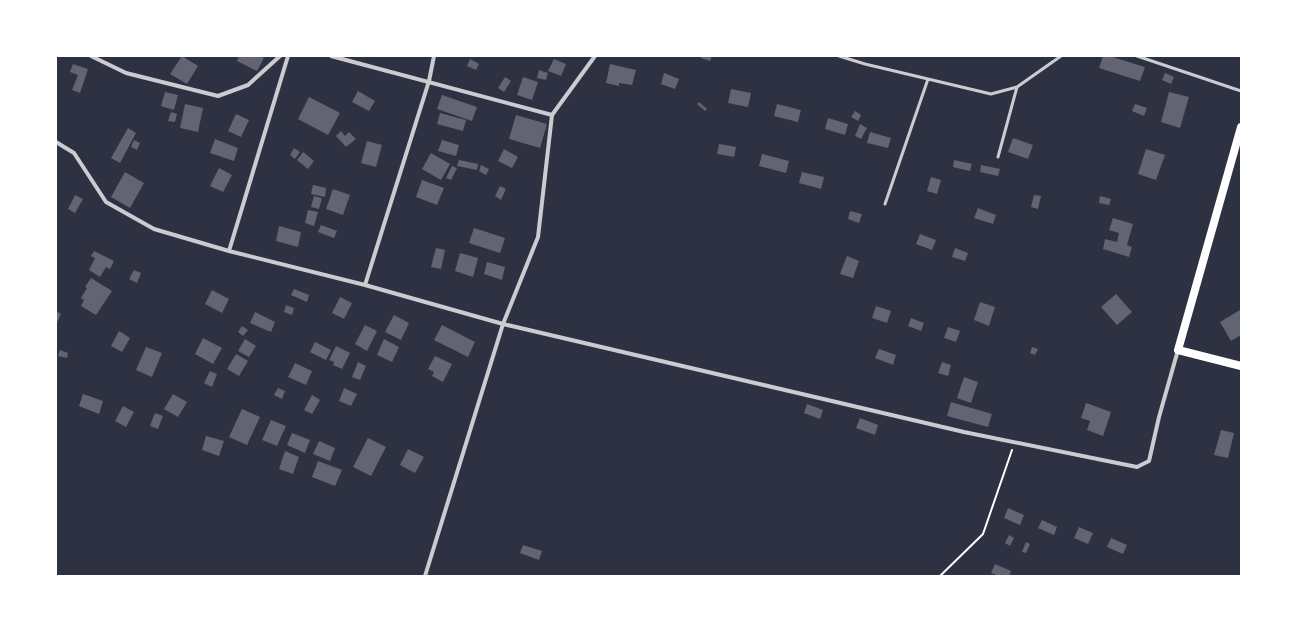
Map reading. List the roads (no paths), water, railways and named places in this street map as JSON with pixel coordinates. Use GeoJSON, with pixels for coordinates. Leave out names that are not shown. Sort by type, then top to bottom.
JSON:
{"type":"FeatureCollection","features":[{"type":"Feature","properties":{"kind":"main road"},"geometry":{"type":"LineString","coordinates":[[1241,127],[1178,350],[1241,366]]}},
{"type":"Feature","properties":{"kind":"street"},"geometry":{"type":"LineString","coordinates":[[91,56],[126,73],[218,96],[248,85],[280,56]]}},
{"type":"Feature","properties":{"kind":"street"},"geometry":{"type":"LineString","coordinates":[[229,251],[288,56]]}},
{"type":"Feature","properties":{"kind":"street"},"geometry":{"type":"LineString","coordinates":[[330,56],[429,81],[552,115]]}},
{"type":"Feature","properties":{"kind":"street"},"geometry":{"type":"LineString","coordinates":[[365,285],[429,81],[434,56]]}},
{"type":"Feature","properties":{"kind":"street"},"geometry":{"type":"LineString","coordinates":[[425,576],[503,324],[538,237],[552,115],[595,56]]}},
{"type":"Feature","properties":{"kind":"street"},"geometry":{"type":"LineString","coordinates":[[56,142],[74,153],[106,202],[154,229],[229,251],[365,285],[503,324],[964,432],[1137,467],[1150,461],[1159,417],[1178,350]]}},
{"type":"Feature","properties":{"kind":"lane"},"geometry":{"type":"LineString","coordinates":[[839,56],[865,64],[991,94],[1017,86],[1061,56]]}},
{"type":"Feature","properties":{"kind":"lane"},"geometry":{"type":"LineString","coordinates":[[1137,56],[1241,91]]}},
{"type":"Feature","properties":{"kind":"lane"},"geometry":{"type":"LineString","coordinates":[[885,204],[928,79]]}},
{"type":"Feature","properties":{"kind":"lane"},"geometry":{"type":"LineString","coordinates":[[998,157],[1017,86]]}}]}
